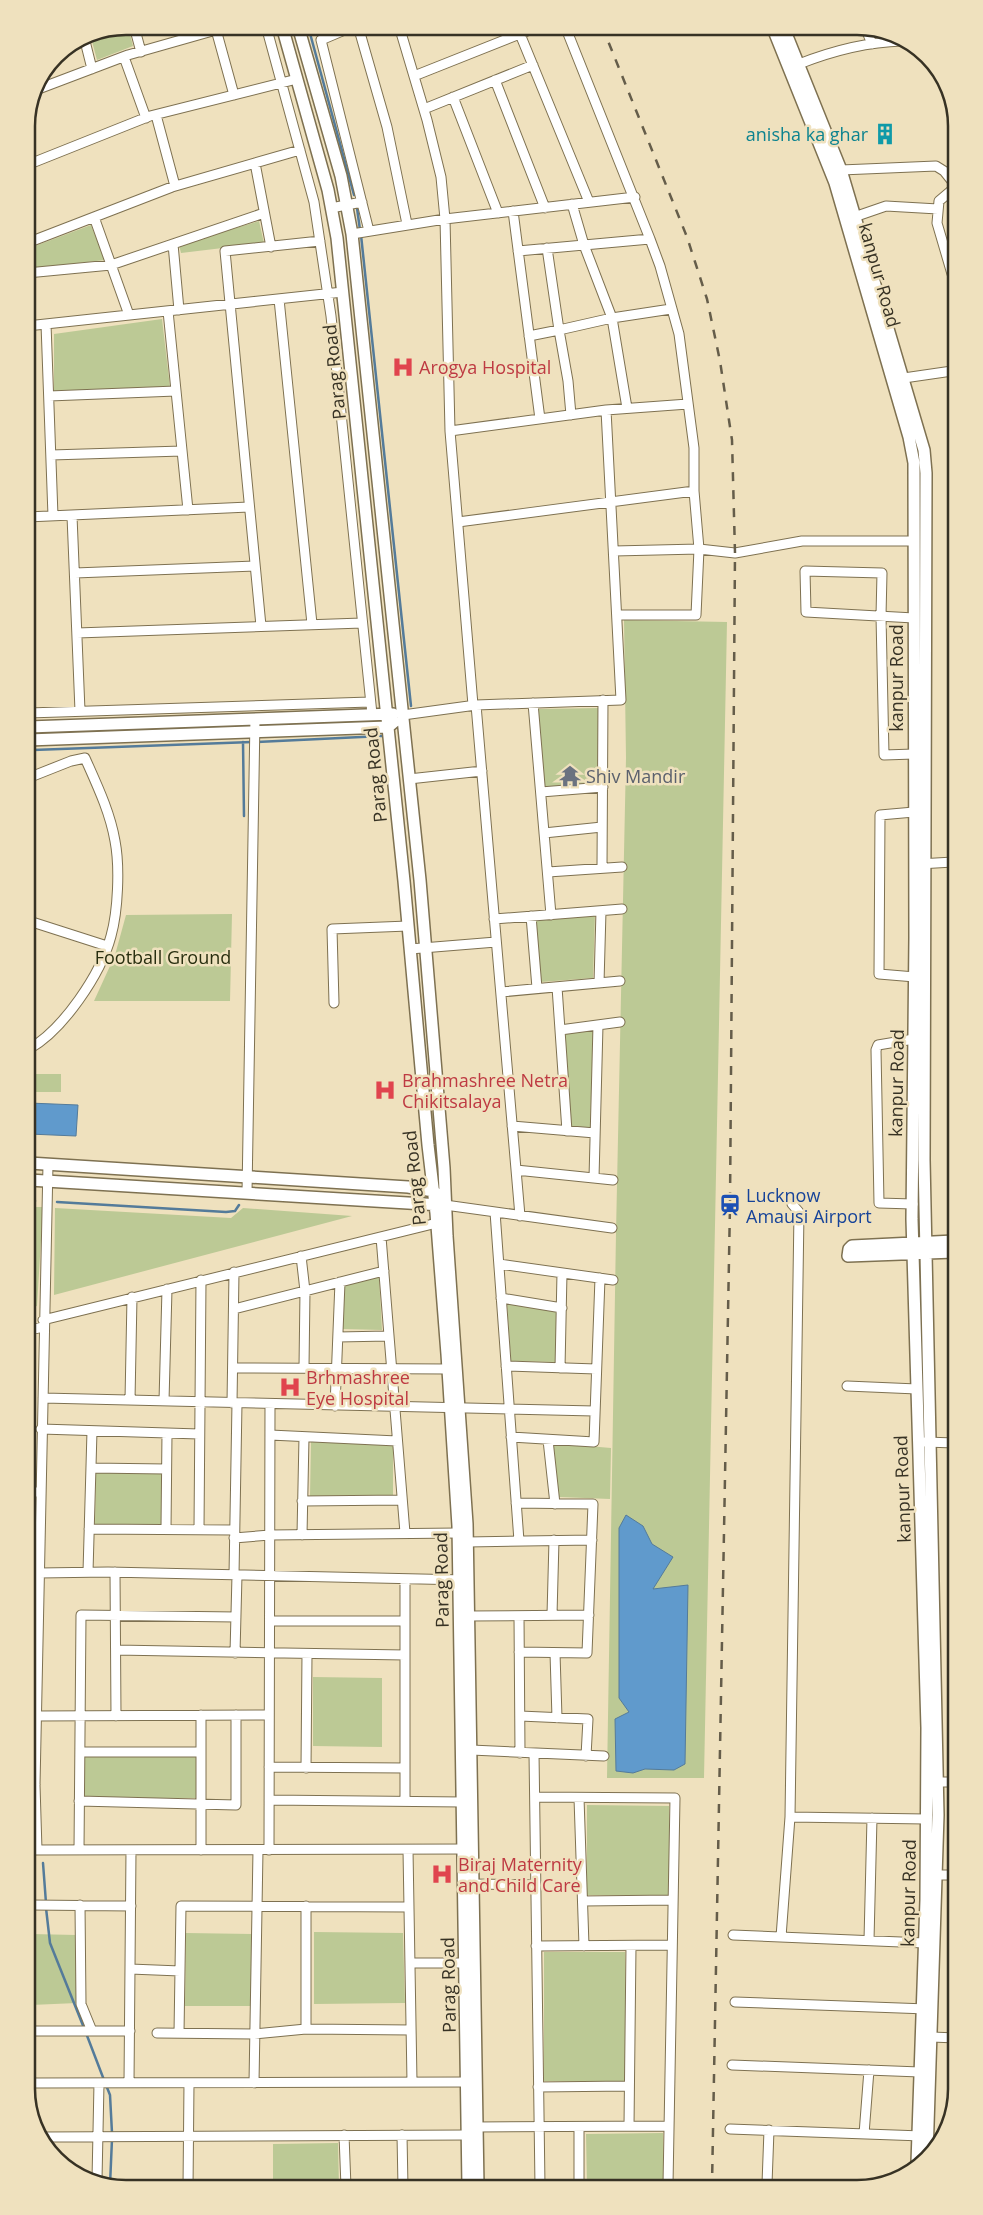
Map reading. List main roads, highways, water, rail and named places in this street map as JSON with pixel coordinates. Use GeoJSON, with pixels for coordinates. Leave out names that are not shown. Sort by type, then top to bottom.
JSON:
{"type":"FeatureCollection","features":[{"type":"Feature","properties":{"kind":"water"},"geometry":{"type":"Polygon","coordinates":[[[35,1103],[78,1105],[76,1136],[35,1134],[35,1103]]]}},
{"type":"Feature","properties":{"kind":"water"},"geometry":{"type":"Polygon","coordinates":[[[626,1515],[643,1526],[652,1544],[673,1557],[653,1589],[688,1585],[685,1764],[674,1770],[645,1769],[633,1773],[616,1771],[615,1719],[629,1712],[619,1698],[619,1528],[626,1515]]]}},
{"type":"Feature","properties":{"kind":"waterway"},"geometry":{"type":"LineString","coordinates":[[310,35],[354,195]]}},
{"type":"Feature","properties":{"kind":"waterway"},"geometry":{"type":"LineString","coordinates":[[357,208],[360,230]]}},
{"type":"Feature","properties":{"kind":"waterway"},"geometry":{"type":"LineString","coordinates":[[361,235],[411,706]]}},
{"type":"Feature","properties":{"kind":"waterway"},"geometry":{"type":"LineString","coordinates":[[257,742],[382,736]]}},
{"type":"Feature","properties":{"kind":"waterway"},"geometry":{"type":"LineString","coordinates":[[243,742],[244,816]]}},
{"type":"Feature","properties":{"kind":"waterway"},"geometry":{"type":"LineString","coordinates":[[35,750],[252,742]]}},
{"type":"Feature","properties":{"kind":"waterway"},"geometry":{"type":"LineString","coordinates":[[57,1202],[226,1212],[235,1211],[239,1205]]}},
{"type":"Feature","properties":{"kind":"waterway"},"geometry":{"type":"LineString","coordinates":[[43,1863],[46,1903]]}},
{"type":"Feature","properties":{"kind":"waterway"},"geometry":{"type":"LineString","coordinates":[[46,1908],[50,1943],[84,2028]]}},
{"type":"Feature","properties":{"kind":"waterway"},"geometry":{"type":"LineString","coordinates":[[86,2033],[104,2080]]}},
{"type":"Feature","properties":{"kind":"waterway"},"geometry":{"type":"LineString","coordinates":[[106,2085],[110,2095],[112,2133]]}},
{"type":"Feature","properties":{"kind":"waterway"},"geometry":{"type":"LineString","coordinates":[[110,2178],[112,2139]]}},
{"type":"Feature","properties":{"kind":"railway"},"geometry":{"type":"LineString","coordinates":[[606,35],[687,237],[707,299],[720,361],[732,440],[735,553],[730,1205],[712,2180]]}},
{"type":"Feature","properties":{"kind":"place","name":"anisha ka ghar"},"geometry":{"type":"Point","coordinates":[885,134]}},
{"type":"Feature","properties":{"kind":"place","name":"Arogya Hospital"},"geometry":{"type":"Point","coordinates":[403,367]}},
{"type":"Feature","properties":{"kind":"place","name":"Shiv Mandir"},"geometry":{"type":"Point","coordinates":[570,776]}},
{"type":"Feature","properties":{"kind":"place","name":"Brahmashree Netra Chikitsalaya"},"geometry":{"type":"Point","coordinates":[385,1090]}},
{"type":"Feature","properties":{"kind":"place","name":"Lucknow Amausi Airport"},"geometry":{"type":"Point","coordinates":[730,1205]}},
{"type":"Feature","properties":{"kind":"place","name":"Brhmashree Eye Hospital"},"geometry":{"type":"Point","coordinates":[290,1387]}},
{"type":"Feature","properties":{"kind":"place","name":"Biraj Maternity and Child Care"},"geometry":{"type":"Point","coordinates":[442,1874]}},
{"type":"Feature","properties":{"kind":"park label","name":"Football Ground"},"geometry":{"type":"Point","coordinates":[163,957]}}]}
